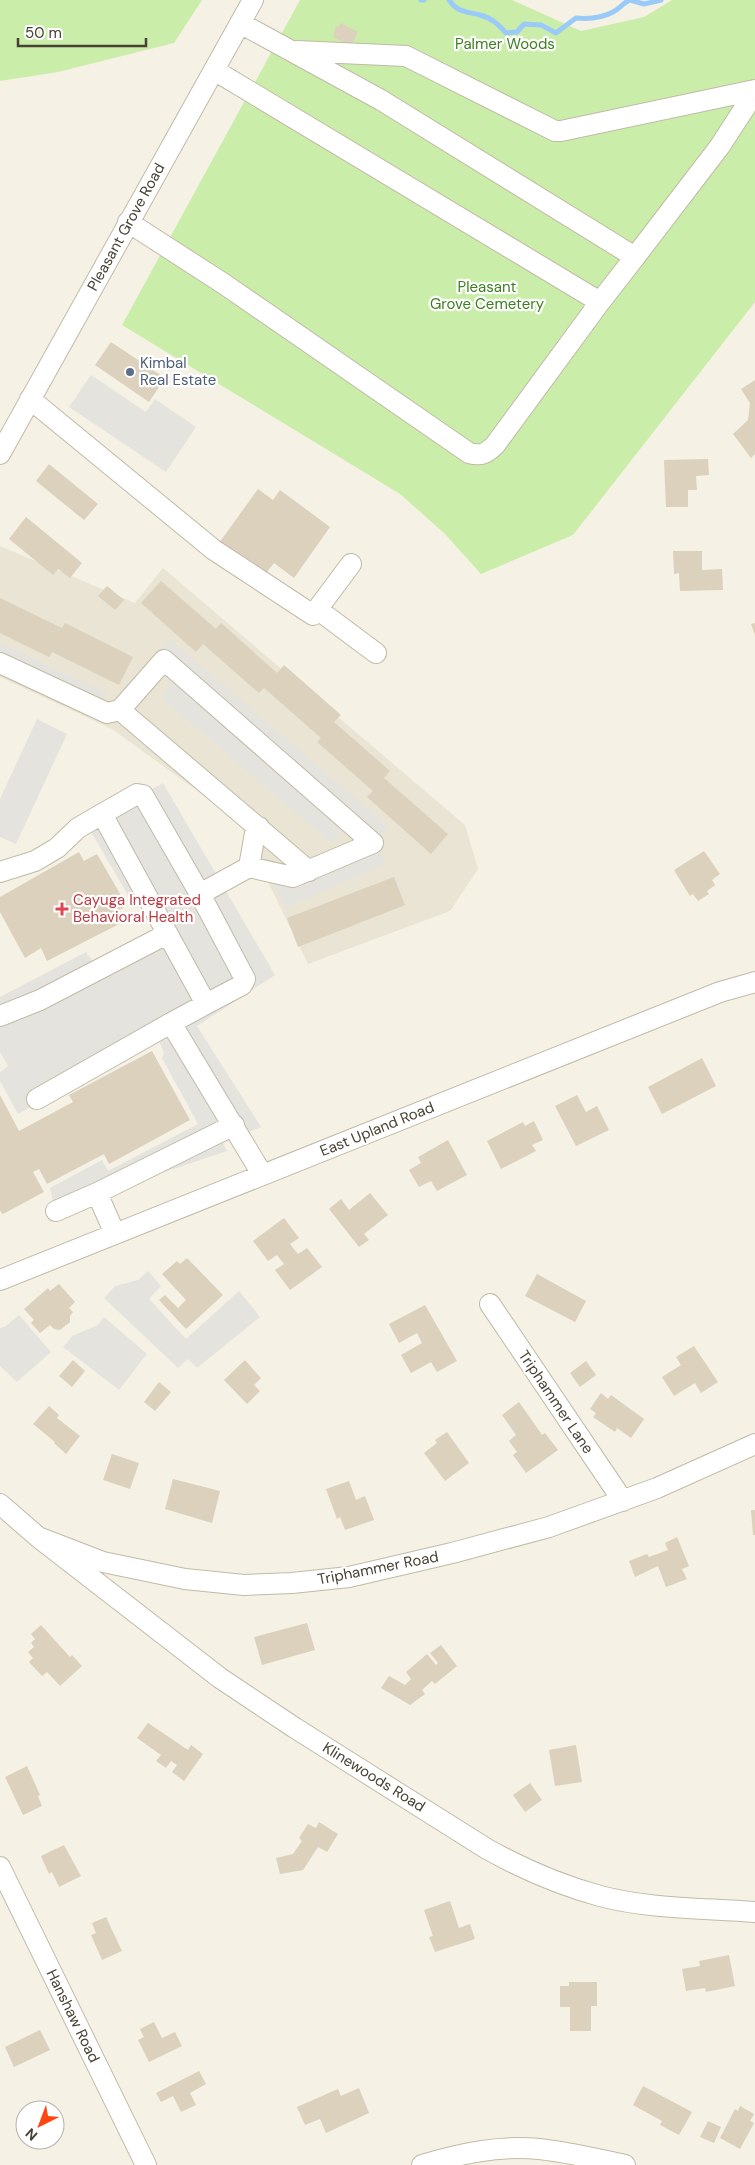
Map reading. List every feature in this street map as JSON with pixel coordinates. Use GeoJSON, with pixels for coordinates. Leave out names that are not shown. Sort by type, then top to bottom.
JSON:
{"type":"FeatureCollection","features":[{"type":"Feature","properties":{"kind":"street","name":"Pleasant Grove Road"},"geometry":{"type":"LineString","coordinates":[[0,454],[253,0]]}},
{"type":"Feature","properties":{"kind":"street"},"geometry":{"type":"LineString","coordinates":[[240,23],[381,100],[635,257]]}},
{"type":"Feature","properties":{"kind":"street"},"geometry":{"type":"LineString","coordinates":[[292,51],[406,56],[555,131],[755,91]]}},
{"type":"Feature","properties":{"kind":"street"},"geometry":{"type":"LineString","coordinates":[[214,70],[600,302]]}},
{"type":"Feature","properties":{"kind":"street"},"geometry":{"type":"LineString","coordinates":[[128,222],[224,284],[469,453],[478,456],[487,453],[495,446],[600,302],[720,146],[755,91]]}},
{"type":"Feature","properties":{"kind":"street"},"geometry":{"type":"LineString","coordinates":[[30,399],[214,550],[313,615],[351,564]]}},
{"type":"Feature","properties":{"kind":"street"},"geometry":{"type":"LineString","coordinates":[[317,609],[376,653]]}},
{"type":"Feature","properties":{"kind":"street"},"geometry":{"type":"LineString","coordinates":[[0,663],[107,713],[120,710],[164,660],[373,843],[293,877],[249,867],[200,894]]}},
{"type":"Feature","properties":{"kind":"street"},"geometry":{"type":"LineString","coordinates":[[120,710],[260,827],[309,871]]}},
{"type":"Feature","properties":{"kind":"street"},"geometry":{"type":"LineString","coordinates":[[0,872],[42,857],[57,848],[78,828],[137,794],[143,794],[200,894],[245,979],[242,985],[37,1099]]}},
{"type":"Feature","properties":{"kind":"street"},"geometry":{"type":"LineString","coordinates":[[102,814],[206,1004]]}},
{"type":"Feature","properties":{"kind":"street"},"geometry":{"type":"LineString","coordinates":[[249,867],[255,833],[260,827]]}},
{"type":"Feature","properties":{"kind":"street"},"geometry":{"type":"LineString","coordinates":[[0,1016],[40,1000],[167,934]]}},
{"type":"Feature","properties":{"kind":"street","name":"East Upland Road"},"geometry":{"type":"LineString","coordinates":[[0,1280],[720,992],[755,982]]}},
{"type":"Feature","properties":{"kind":"street"},"geometry":{"type":"LineString","coordinates":[[172,1023],[262,1174]]}},
{"type":"Feature","properties":{"kind":"street"},"geometry":{"type":"LineString","coordinates":[[56,1211],[97,1193],[234,1125]]}},
{"type":"Feature","properties":{"kind":"street"},"geometry":{"type":"LineString","coordinates":[[97,1193],[115,1234]]}},
{"type":"Feature","properties":{"kind":"street","name":"Triphammer Lane"},"geometry":{"type":"LineString","coordinates":[[490,1304],[623,1501]]}},
{"type":"Feature","properties":{"kind":"street","name":"Triphammer Road"},"geometry":{"type":"LineString","coordinates":[[0,1504],[38,1537],[103,1562],[168,1577],[244,1585],[292,1583],[350,1577],[452,1553],[549,1527],[623,1501],[755,1444]]}},
{"type":"Feature","properties":{"kind":"street","name":"Klinewoods Road"},"geometry":{"type":"LineString","coordinates":[[38,1537],[220,1678],[323,1746],[519,1867],[601,1896],[645,1904],[755,1912]]}},
{"type":"Feature","properties":{"kind":"street","name":"Hanshaw Road"},"geometry":{"type":"LineString","coordinates":[[0,1867],[146,2165]]}},
{"type":"Feature","properties":{"kind":"street"},"geometry":{"type":"LineString","coordinates":[[422,2165],[476,2152],[537,2149],[625,2165]]}},
{"type":"Feature","properties":{"kind":"shaded area"},"geometry":{"type":"Polygon","coordinates":[[[91,375],[146,412],[155,399],[196,427],[166,472],[69,407],[91,375]]]}},
{"type":"Feature","properties":{"kind":"shaded area"},"geometry":{"type":"Polygon","coordinates":[[[0,546],[135,603],[163,568],[465,825],[478,869],[450,911],[308,964],[238,820],[112,729],[0,677],[0,546]]]}},
{"type":"Feature","properties":{"kind":"shaded area"},"geometry":{"type":"Polygon","coordinates":[[[170,639],[389,827],[380,838],[375,837],[386,864],[285,908],[273,880],[374,837],[341,831],[331,843],[160,697],[170,685],[160,651],[170,639]]]}},
{"type":"Feature","properties":{"kind":"shaded area"},"geometry":{"type":"Polygon","coordinates":[[[0,643],[107,693],[95,719],[0,674],[0,643]]]}},
{"type":"Feature","properties":{"kind":"shaded area"},"geometry":{"type":"Polygon","coordinates":[[[37,719],[67,734],[16,844],[0,837],[0,799],[37,719]]]}},
{"type":"Feature","properties":{"kind":"shaded area"},"geometry":{"type":"Polygon","coordinates":[[[163,783],[275,975],[197,1026],[261,1127],[223,1143],[227,1151],[126,1185],[50,1222],[45,1211],[53,1201],[50,1188],[102,1160],[108,1171],[198,1124],[162,1058],[164,1053],[157,1036],[18,1114],[0,1081],[0,1072],[8,1066],[0,1052],[0,997],[86,952],[93,962],[153,929],[143,908],[135,907],[87,825],[163,783]]]}},
{"type":"Feature","properties":{"kind":"shaded area"},"geometry":{"type":"Polygon","coordinates":[[[148,1271],[161,1286],[149,1299],[186,1339],[239,1291],[260,1317],[197,1368],[188,1359],[178,1368],[104,1298],[115,1286],[138,1280],[148,1271]]]}},
{"type":"Feature","properties":{"kind":"shaded area"},"geometry":{"type":"Polygon","coordinates":[[[19,1315],[51,1352],[17,1382],[0,1366],[0,1328],[6,1326],[19,1315]]]}},
{"type":"Feature","properties":{"kind":"shaded area"},"geometry":{"type":"Polygon","coordinates":[[[104,1317],[147,1354],[119,1390],[63,1347],[72,1336],[98,1325],[104,1317]]]}},
{"type":"Feature","properties":{"kind":"green space"},"geometry":{"type":"Polygon","coordinates":[[[0,0],[202,0],[174,43],[58,72],[0,81],[0,0]]]}},
{"type":"Feature","properties":{"kind":"green space","name":"Pleasant Grove Cemetery"},"geometry":{"type":"Polygon","coordinates":[[[300,0],[512,0],[581,31],[644,17],[672,0],[755,0],[755,302],[573,535],[481,574],[444,533],[400,494],[122,325],[300,0]]]}},
{"type":"Feature","properties":{"kind":"building"},"geometry":{"type":"Polygon","coordinates":[[[341,23],[358,32],[351,46],[333,37],[336,26],[338,27],[341,23]]]}},
{"type":"Feature","properties":{"kind":"building","name":"Kimbal Real Estate"},"geometry":{"type":"Polygon","coordinates":[[[111,342],[165,378],[149,402],[95,365],[111,342]]]}},
{"type":"Feature","properties":{"kind":"building"},"geometry":{"type":"Polygon","coordinates":[[[755,380],[755,454],[751,458],[733,434],[748,420],[750,403],[741,389],[755,380]]]}},
{"type":"Feature","properties":{"kind":"building"},"geometry":{"type":"Polygon","coordinates":[[[708,459],[709,475],[696,476],[697,490],[688,490],[688,507],[666,507],[664,460],[708,459]]]}},
{"type":"Feature","properties":{"kind":"building"},"geometry":{"type":"Polygon","coordinates":[[[49,464],[98,504],[84,520],[36,481],[49,464]]]}},
{"type":"Feature","properties":{"kind":"building"},"geometry":{"type":"Polygon","coordinates":[[[258,489],[273,500],[280,490],[330,527],[294,578],[274,563],[264,576],[219,543],[258,489]]]}},
{"type":"Feature","properties":{"kind":"building"},"geometry":{"type":"Polygon","coordinates":[[[26,517],[82,563],[70,578],[58,569],[53,575],[9,539],[26,517]]]}},
{"type":"Feature","properties":{"kind":"building"},"geometry":{"type":"Polygon","coordinates":[[[673,551],[702,551],[702,570],[722,569],[723,590],[680,591],[679,573],[674,574],[673,551]]]}},
{"type":"Feature","properties":{"kind":"building"},"geometry":{"type":"Polygon","coordinates":[[[161,581],[216,629],[221,623],[277,673],[284,665],[341,715],[334,722],[390,771],[384,778],[448,834],[431,854],[367,797],[373,791],[317,742],[321,738],[264,688],[259,693],[203,644],[196,652],[141,603],[161,581]]]}},
{"type":"Feature","properties":{"kind":"building"},"geometry":{"type":"Polygon","coordinates":[[[107,586],[124,600],[115,610],[98,596],[107,586]]]}},
{"type":"Feature","properties":{"kind":"building"},"geometry":{"type":"Polygon","coordinates":[[[0,598],[62,628],[65,623],[133,657],[119,685],[52,652],[49,657],[0,633],[0,598]]]}},
{"type":"Feature","properties":{"kind":"building"},"geometry":{"type":"Polygon","coordinates":[[[755,623],[755,635],[751,624],[755,623]]]}},
{"type":"Feature","properties":{"kind":"building"},"geometry":{"type":"Polygon","coordinates":[[[704,851],[720,874],[712,880],[715,885],[707,891],[709,894],[698,901],[693,894],[690,896],[674,870],[704,851]]]}},
{"type":"Feature","properties":{"kind":"building"},"geometry":{"type":"Polygon","coordinates":[[[79,852],[84,861],[97,854],[127,906],[119,910],[125,921],[47,961],[41,948],[25,958],[0,912],[0,897],[79,852]]]}},
{"type":"Feature","properties":{"kind":"building"},"geometry":{"type":"Polygon","coordinates":[[[394,877],[405,905],[298,947],[287,918],[394,877]]]}},
{"type":"Feature","properties":{"kind":"building"},"geometry":{"type":"Polygon","coordinates":[[[152,1051],[190,1120],[109,1164],[104,1154],[47,1184],[39,1169],[33,1172],[44,1192],[3,1214],[0,1211],[0,1095],[19,1131],[73,1102],[69,1095],[152,1051]]]}},
{"type":"Feature","properties":{"kind":"building"},"geometry":{"type":"Polygon","coordinates":[[[702,1058],[716,1086],[662,1114],[648,1087],[702,1058]]]}},
{"type":"Feature","properties":{"kind":"building"},"geometry":{"type":"Polygon","coordinates":[[[577,1095],[586,1112],[597,1106],[609,1130],[576,1146],[555,1106],[577,1095]]]}},
{"type":"Feature","properties":{"kind":"building"},"geometry":{"type":"Polygon","coordinates":[[[534,1121],[543,1140],[532,1145],[536,1151],[501,1169],[487,1141],[523,1122],[525,1126],[534,1121]]]}},
{"type":"Feature","properties":{"kind":"building"},"geometry":{"type":"Polygon","coordinates":[[[448,1140],[467,1175],[437,1191],[431,1181],[419,1187],[409,1170],[421,1163],[418,1157],[448,1140]]]}},
{"type":"Feature","properties":{"kind":"building"},"geometry":{"type":"Polygon","coordinates":[[[370,1193],[388,1215],[364,1234],[369,1240],[359,1247],[329,1209],[341,1199],[349,1210],[370,1193]]]}},
{"type":"Feature","properties":{"kind":"building"},"geometry":{"type":"Polygon","coordinates":[[[284,1218],[299,1238],[290,1244],[298,1254],[307,1248],[322,1267],[290,1290],[275,1270],[284,1264],[277,1255],[268,1261],[253,1241],[284,1218]]]}},
{"type":"Feature","properties":{"kind":"building"},"geometry":{"type":"Polygon","coordinates":[[[187,1258],[223,1295],[186,1329],[159,1300],[165,1295],[178,1308],[186,1300],[162,1274],[177,1261],[180,1264],[187,1258]]]}},
{"type":"Feature","properties":{"kind":"building"},"geometry":{"type":"Polygon","coordinates":[[[537,1274],[586,1301],[575,1322],[525,1296],[537,1274]]]}},
{"type":"Feature","properties":{"kind":"building"},"geometry":{"type":"Polygon","coordinates":[[[59,1284],[75,1302],[69,1308],[73,1312],[70,1316],[70,1322],[60,1330],[54,1329],[50,1325],[40,1333],[31,1323],[34,1320],[24,1309],[48,1288],[50,1291],[59,1284]]]}},
{"type":"Feature","properties":{"kind":"building"},"geometry":{"type":"Polygon","coordinates":[[[425,1305],[457,1361],[437,1372],[431,1362],[411,1373],[401,1355],[422,1343],[417,1333],[399,1343],[389,1324],[425,1305]]]}},
{"type":"Feature","properties":{"kind":"building"},"geometry":{"type":"Polygon","coordinates":[[[694,1346],[718,1382],[701,1393],[695,1383],[674,1396],[662,1377],[681,1365],[676,1357],[694,1346]]]}},
{"type":"Feature","properties":{"kind":"building"},"geometry":{"type":"Polygon","coordinates":[[[73,1360],[85,1371],[72,1387],[59,1376],[73,1360]]]}},
{"type":"Feature","properties":{"kind":"building"},"geometry":{"type":"Polygon","coordinates":[[[245,1360],[261,1378],[254,1385],[260,1391],[247,1404],[224,1380],[245,1360]]]}},
{"type":"Feature","properties":{"kind":"building"},"geometry":{"type":"Polygon","coordinates":[[[586,1361],[596,1375],[580,1387],[570,1373],[586,1361]]]}},
{"type":"Feature","properties":{"kind":"building"},"geometry":{"type":"Polygon","coordinates":[[[159,1382],[171,1392],[155,1411],[144,1402],[159,1382]]]}},
{"type":"Feature","properties":{"kind":"building"},"geometry":{"type":"Polygon","coordinates":[[[601,1393],[608,1399],[611,1395],[644,1419],[631,1438],[617,1428],[615,1432],[593,1417],[596,1413],[590,1409],[601,1393]]]}},
{"type":"Feature","properties":{"kind":"building"},"geometry":{"type":"Polygon","coordinates":[[[519,1402],[542,1435],[545,1433],[558,1450],[526,1473],[513,1455],[517,1452],[509,1441],[516,1435],[502,1415],[519,1402]]]}},
{"type":"Feature","properties":{"kind":"building"},"geometry":{"type":"Polygon","coordinates":[[[49,1406],[59,1415],[57,1418],[80,1436],[66,1454],[33,1424],[49,1406]]]}},
{"type":"Feature","properties":{"kind":"building"},"geometry":{"type":"Polygon","coordinates":[[[447,1432],[469,1463],[445,1481],[424,1453],[437,1443],[435,1440],[447,1432]]]}},
{"type":"Feature","properties":{"kind":"building"},"geometry":{"type":"Polygon","coordinates":[[[112,1454],[139,1463],[130,1489],[103,1480],[112,1454]]]}},
{"type":"Feature","properties":{"kind":"building"},"geometry":{"type":"Polygon","coordinates":[[[173,1479],[220,1491],[212,1523],[165,1509],[173,1479]]]}},
{"type":"Feature","properties":{"kind":"building"},"geometry":{"type":"Polygon","coordinates":[[[349,1481],[356,1500],[365,1496],[374,1520],[345,1530],[340,1517],[337,1519],[326,1489],[349,1481]]]}},
{"type":"Feature","properties":{"kind":"building"},"geometry":{"type":"Polygon","coordinates":[[[751,1510],[755,1510],[755,1535],[753,1535],[751,1510]]]}},
{"type":"Feature","properties":{"kind":"building"},"geometry":{"type":"Polygon","coordinates":[[[677,1537],[689,1566],[682,1569],[687,1579],[666,1587],[658,1566],[635,1577],[629,1561],[647,1554],[649,1557],[668,1550],[665,1543],[677,1537]]]}},
{"type":"Feature","properties":{"kind":"building"},"geometry":{"type":"Polygon","coordinates":[[[307,1623],[315,1650],[262,1665],[254,1637],[307,1623]]]}},
{"type":"Feature","properties":{"kind":"building"},"geometry":{"type":"Polygon","coordinates":[[[41,1625],[70,1657],[72,1655],[82,1666],[60,1686],[47,1672],[42,1676],[29,1662],[33,1658],[28,1652],[34,1647],[31,1643],[35,1639],[31,1634],[41,1625]]]}},
{"type":"Feature","properties":{"kind":"building"},"geometry":{"type":"Polygon","coordinates":[[[441,1645],[457,1666],[435,1684],[432,1681],[422,1690],[425,1694],[410,1705],[381,1688],[389,1676],[405,1685],[411,1679],[406,1672],[427,1654],[436,1665],[438,1663],[430,1653],[441,1645]]]}},
{"type":"Feature","properties":{"kind":"building"},"geometry":{"type":"Polygon","coordinates":[[[148,1723],[188,1750],[191,1745],[203,1754],[184,1781],[172,1772],[177,1765],[171,1761],[166,1768],[156,1761],[161,1755],[137,1738],[148,1723]]]}},
{"type":"Feature","properties":{"kind":"building"},"geometry":{"type":"Polygon","coordinates":[[[576,1745],[582,1782],[555,1786],[549,1750],[576,1745]]]}},
{"type":"Feature","properties":{"kind":"building"},"geometry":{"type":"Polygon","coordinates":[[[27,1766],[40,1795],[38,1796],[42,1806],[23,1815],[5,1777],[27,1766]]]}},
{"type":"Feature","properties":{"kind":"building"},"geometry":{"type":"Polygon","coordinates":[[[530,1783],[542,1800],[525,1812],[513,1795],[530,1783]]]}},
{"type":"Feature","properties":{"kind":"building"},"geometry":{"type":"Polygon","coordinates":[[[319,1822],[338,1834],[327,1852],[318,1847],[303,1870],[280,1874],[276,1858],[293,1854],[302,1841],[299,1838],[308,1824],[316,1828],[319,1822]]]}},
{"type":"Feature","properties":{"kind":"building"},"geometry":{"type":"Polygon","coordinates":[[[64,1845],[81,1876],[59,1887],[52,1872],[49,1874],[41,1856],[64,1845]]]}},
{"type":"Feature","properties":{"kind":"building"},"geometry":{"type":"Polygon","coordinates":[[[450,1901],[459,1928],[470,1924],[475,1939],[435,1952],[429,1937],[433,1936],[424,1910],[450,1901]]]}},
{"type":"Feature","properties":{"kind":"building"},"geometry":{"type":"Polygon","coordinates":[[[106,1917],[122,1951],[102,1960],[91,1935],[96,1933],[92,1923],[106,1917]]]}},
{"type":"Feature","properties":{"kind":"building"},"geometry":{"type":"Polygon","coordinates":[[[729,1955],[735,1986],[706,1992],[705,1988],[686,1991],[682,1969],[700,1966],[699,1961],[729,1955]]]}},
{"type":"Feature","properties":{"kind":"building"},"geometry":{"type":"Polygon","coordinates":[[[569,1982],[597,1982],[597,2006],[591,2006],[591,2031],[570,2031],[570,2007],[560,2007],[560,1986],[569,1986],[569,1982]]]}},
{"type":"Feature","properties":{"kind":"building"},"geometry":{"type":"Polygon","coordinates":[[[154,2022],[162,2038],[175,2032],[182,2046],[149,2062],[138,2040],[144,2037],[140,2029],[154,2022]]]}},
{"type":"Feature","properties":{"kind":"building"},"geometry":{"type":"Polygon","coordinates":[[[40,2030],[50,2050],[14,2067],[5,2047],[40,2030]]]}},
{"type":"Feature","properties":{"kind":"building"},"geometry":{"type":"Polygon","coordinates":[[[199,2071],[206,2084],[190,2093],[196,2105],[181,2112],[173,2096],[161,2102],[156,2093],[199,2071]]]}},
{"type":"Feature","properties":{"kind":"building"},"geometry":{"type":"Polygon","coordinates":[[[643,2086],[692,2112],[679,2135],[660,2125],[662,2121],[633,2105],[643,2086]]]}},
{"type":"Feature","properties":{"kind":"building"},"geometry":{"type":"Polygon","coordinates":[[[359,2088],[369,2113],[326,2133],[320,2119],[305,2125],[297,2107],[338,2089],[341,2096],[359,2088]]]}},
{"type":"Feature","properties":{"kind":"building"},"geometry":{"type":"Polygon","coordinates":[[[740,2106],[754,2114],[750,2121],[754,2123],[740,2149],[720,2138],[735,2109],[738,2111],[740,2106]]]}},
{"type":"Feature","properties":{"kind":"building"},"geometry":{"type":"Polygon","coordinates":[[[708,2121],[721,2127],[714,2143],[700,2137],[708,2121]]]}},
{"type":"Feature","properties":{"kind":"waterway"},"geometry":{"type":"LineString","coordinates":[[449,0],[459,9],[492,20],[506,33],[517,32],[524,24],[541,25],[556,33],[576,18],[604,16],[615,11],[630,0]]}},
{"type":"Feature","properties":{"kind":"waterway"},"geometry":{"type":"LineString","coordinates":[[630,0],[644,4],[661,0]]}},
{"type":"Feature","properties":{"kind":"place","name":"Kimbal Real Estate"},"geometry":{"type":"Point","coordinates":[130,372]}},
{"type":"Feature","properties":{"kind":"place","name":"Cayuga Integrated Behavioral Health"},"geometry":{"type":"Point","coordinates":[62,909]}},
{"type":"Feature","properties":{"kind":"park label","name":"Palmer Woods"},"geometry":{"type":"Point","coordinates":[505,44]}}]}
